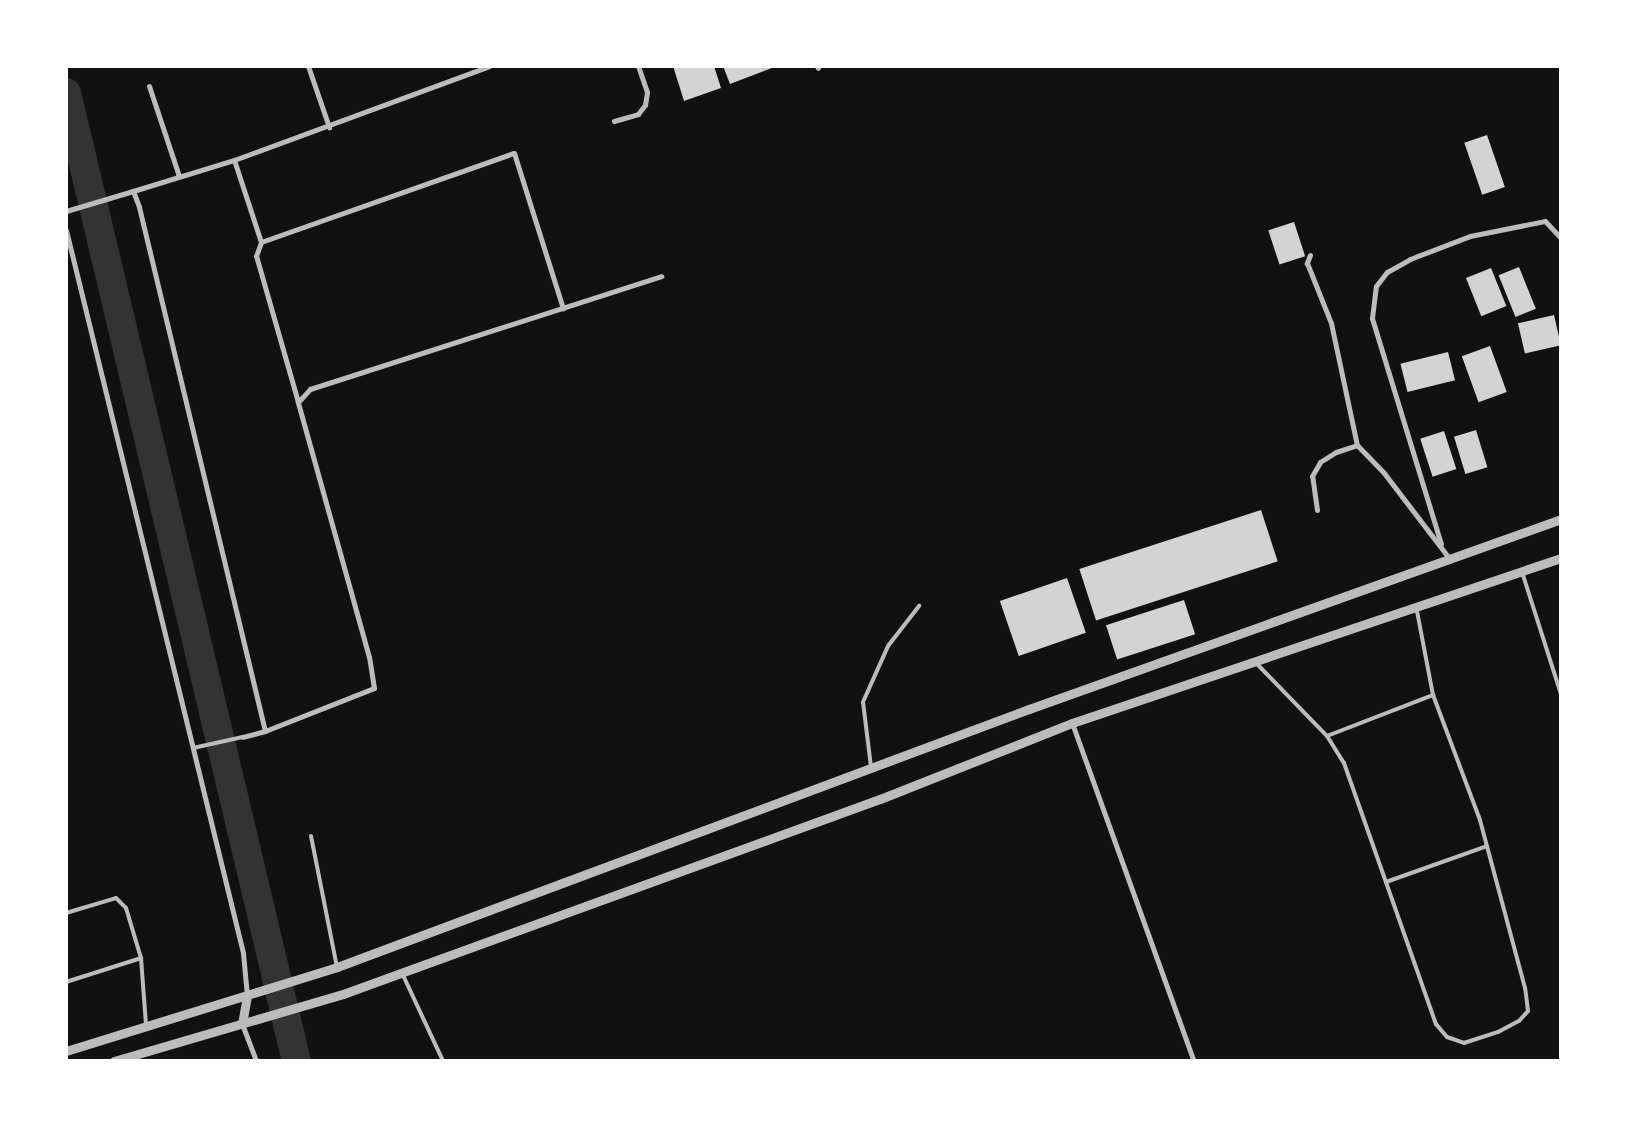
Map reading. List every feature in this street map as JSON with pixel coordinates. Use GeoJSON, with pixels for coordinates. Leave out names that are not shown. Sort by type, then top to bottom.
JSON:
{"type":"FeatureCollection","features":[{"type":"Feature","properties":{"kind":"street"},"geometry":{"type":"LineString","coordinates":[[308,66],[329,127]]}},
{"type":"Feature","properties":{"kind":"street"},"geometry":{"type":"LineString","coordinates":[[469,66],[471,73]]}},
{"type":"Feature","properties":{"kind":"street"},"geometry":{"type":"LineString","coordinates":[[66,211],[234,160],[329,127],[489,66]]}},
{"type":"Feature","properties":{"kind":"street"},"geometry":{"type":"LineString","coordinates":[[614,121],[638,114],[645,105],[647,92],[638,66]]}},
{"type":"Feature","properties":{"kind":"street"},"geometry":{"type":"LineString","coordinates":[[149,86],[179,176]]}},
{"type":"Feature","properties":{"kind":"street"},"geometry":{"type":"LineString","coordinates":[[261,242],[514,153],[563,308]]}},
{"type":"Feature","properties":{"kind":"street"},"geometry":{"type":"LineString","coordinates":[[234,160],[261,242],[256,256],[369,658],[374,688],[243,737]]}},
{"type":"Feature","properties":{"kind":"street"},"geometry":{"type":"LineString","coordinates":[[133,191],[145,225],[265,730]]}},
{"type":"Feature","properties":{"kind":"street"},"geometry":{"type":"LineString","coordinates":[[1441,544],[1372,318],[1376,286],[1387,272],[1410,259],[1470,236],[1544,220],[1561,238]]}},
{"type":"Feature","properties":{"kind":"street"},"geometry":{"type":"LineString","coordinates":[[66,230],[243,952],[252,995],[242,1024],[256,1061]]}},
{"type":"Feature","properties":{"kind":"street"},"geometry":{"type":"LineString","coordinates":[[1310,255],[1307,264],[1331,323],[1357,445],[1441,544],[1449,558]]}},
{"type":"Feature","properties":{"kind":"street"},"geometry":{"type":"LineString","coordinates":[[298,402],[310,389],[661,276]]}},
{"type":"Feature","properties":{"kind":"street"},"geometry":{"type":"LineString","coordinates":[[1317,510],[1312,476],[1320,462],[1336,452],[1357,445]]}},
{"type":"Feature","properties":{"kind":"street"},"geometry":{"type":"LineString","coordinates":[[66,1051],[146,1029],[337,967],[872,768],[1561,519]]}},
{"type":"Feature","properties":{"kind":"street"},"geometry":{"type":"LineString","coordinates":[[114,1061],[242,1024],[268,1019],[402,973],[880,799],[1072,723],[1561,558]]}},
{"type":"Feature","properties":{"kind":"street"},"geometry":{"type":"LineString","coordinates":[[1072,723],[1194,1061]]}},
{"type":"Feature","properties":{"kind":"lane"},"geometry":{"type":"LineString","coordinates":[[1522,572],[1561,694]]}},
{"type":"Feature","properties":{"kind":"lane"},"geometry":{"type":"LineString","coordinates":[[872,768],[863,702],[888,646],[919,606]]}},
{"type":"Feature","properties":{"kind":"lane"},"geometry":{"type":"LineString","coordinates":[[1254,661],[1327,736],[1344,763],[1436,1024],[1447,1037],[1464,1043],[1498,1032],[1520,1021],[1528,1011],[1526,988],[1487,846],[1433,696],[1416,606]]}},
{"type":"Feature","properties":{"kind":"lane"},"geometry":{"type":"LineString","coordinates":[[1327,736],[1433,696]]}},
{"type":"Feature","properties":{"kind":"lane"},"geometry":{"type":"LineString","coordinates":[[194,748],[243,737]]}},
{"type":"Feature","properties":{"kind":"lane"},"geometry":{"type":"LineString","coordinates":[[311,836],[337,967]]}},
{"type":"Feature","properties":{"kind":"lane"},"geometry":{"type":"LineString","coordinates":[[1386,882],[1487,846]]}},
{"type":"Feature","properties":{"kind":"lane"},"geometry":{"type":"LineString","coordinates":[[66,913],[116,898],[126,908],[141,958],[146,1029]]}},
{"type":"Feature","properties":{"kind":"lane"},"geometry":{"type":"LineString","coordinates":[[66,982],[141,958]]}},
{"type":"Feature","properties":{"kind":"lane"},"geometry":{"type":"LineString","coordinates":[[402,973],[443,1061]]}},
{"type":"Feature","properties":{"kind":"building"},"geometry":{"type":"Polygon","coordinates":[[[673,66],[714,66],[721,88],[684,101],[673,66]]]}},
{"type":"Feature","properties":{"kind":"building"},"geometry":{"type":"Polygon","coordinates":[[[723,66],[777,66],[730,84],[723,66]]]}},
{"type":"Feature","properties":{"kind":"building"},"geometry":{"type":"Polygon","coordinates":[[[1487,135],[1505,187],[1482,195],[1464,143],[1487,135]]]}},
{"type":"Feature","properties":{"kind":"building"},"geometry":{"type":"Polygon","coordinates":[[[1294,222],[1305,256],[1279,265],[1268,230],[1294,222]]]}},
{"type":"Feature","properties":{"kind":"building"},"geometry":{"type":"Polygon","coordinates":[[[1519,267],[1536,309],[1515,317],[1499,275],[1519,267]]]}},
{"type":"Feature","properties":{"kind":"building"},"geometry":{"type":"Polygon","coordinates":[[[1491,268],[1506,306],[1481,316],[1466,278],[1491,268]]]}},
{"type":"Feature","properties":{"kind":"building"},"geometry":{"type":"Polygon","coordinates":[[[1554,315],[1561,345],[1525,354],[1518,323],[1554,315]]]}},
{"type":"Feature","properties":{"kind":"building"},"geometry":{"type":"Polygon","coordinates":[[[1490,346],[1507,392],[1479,402],[1462,356],[1490,346]]]}},
{"type":"Feature","properties":{"kind":"building"},"geometry":{"type":"Polygon","coordinates":[[[1448,352],[1455,380],[1407,392],[1400,364],[1448,352]]]}},
{"type":"Feature","properties":{"kind":"building"},"geometry":{"type":"Polygon","coordinates":[[[1476,430],[1487,467],[1465,474],[1454,437],[1476,430]]]}},
{"type":"Feature","properties":{"kind":"building"},"geometry":{"type":"Polygon","coordinates":[[[1444,431],[1456,469],[1433,477],[1420,439],[1444,431]]]}},
{"type":"Feature","properties":{"kind":"building"},"geometry":{"type":"Polygon","coordinates":[[[1261,510],[1278,561],[1096,620],[1079,569],[1261,510]]]}},
{"type":"Feature","properties":{"kind":"building"},"geometry":{"type":"Polygon","coordinates":[[[1067,578],[1086,633],[1019,656],[1000,601],[1067,578]]]}},
{"type":"Feature","properties":{"kind":"building"},"geometry":{"type":"Polygon","coordinates":[[[1184,600],[1195,634],[1117,660],[1106,625],[1184,600]]]}},
{"type":"Feature","properties":{"kind":"waterway"},"geometry":{"type":"LineString","coordinates":[[66,92],[296,1061]]}}]}
